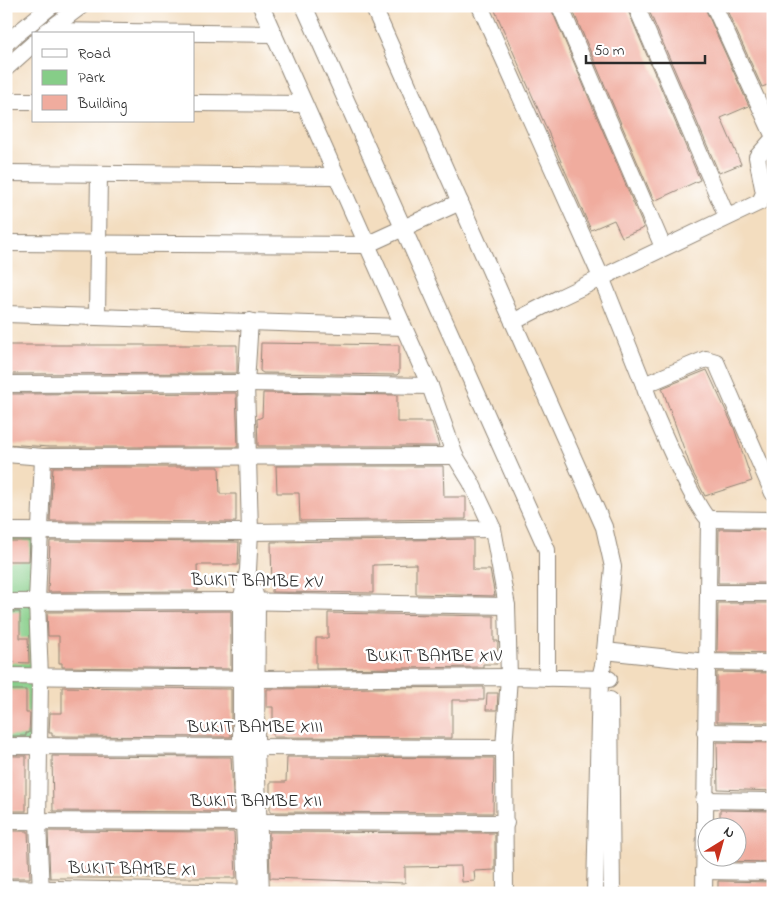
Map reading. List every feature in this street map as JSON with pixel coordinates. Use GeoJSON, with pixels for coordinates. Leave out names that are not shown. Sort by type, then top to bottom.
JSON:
{"type":"FeatureCollection","features":[{"type":"Feature","properties":{"kind":"street"},"geometry":{"type":"LineString","coordinates":[[6,43],[51,6]]}},
{"type":"Feature","properties":{"kind":"street"},"geometry":{"type":"LineString","coordinates":[[46,32],[81,6]]}},
{"type":"Feature","properties":{"kind":"street"},"geometry":{"type":"LineString","coordinates":[[261,6],[402,327],[430,386],[455,456],[471,482],[493,529],[507,606],[509,677],[504,748],[505,893]]}},
{"type":"Feature","properties":{"kind":"street"},"geometry":{"type":"LineString","coordinates":[[304,6],[547,550],[547,678]]}},
{"type":"Feature","properties":{"kind":"street"},"geometry":{"type":"LineString","coordinates":[[373,6],[604,527],[613,567],[605,656],[612,893]]}},
{"type":"Feature","properties":{"kind":"street"},"geometry":{"type":"LineString","coordinates":[[480,6],[602,277],[644,385],[691,492],[704,516],[709,519],[773,520]]}},
{"type":"Feature","properties":{"kind":"street"},"geometry":{"type":"LineString","coordinates":[[560,6],[663,248]]}},
{"type":"Feature","properties":{"kind":"street"},"geometry":{"type":"LineString","coordinates":[[636,6],[727,217]]}},
{"type":"Feature","properties":{"kind":"street"},"geometry":{"type":"LineString","coordinates":[[714,6],[773,135]]}},
{"type":"Feature","properties":{"kind":"street"},"geometry":{"type":"LineString","coordinates":[[195,33],[274,34]]}},
{"type":"Feature","properties":{"kind":"street"},"geometry":{"type":"LineString","coordinates":[[6,68],[32,45]]}},
{"type":"Feature","properties":{"kind":"street"},"geometry":{"type":"LineString","coordinates":[[6,101],[32,101]]}},
{"type":"Feature","properties":{"kind":"street"},"geometry":{"type":"LineString","coordinates":[[195,103],[304,104]]}},
{"type":"Feature","properties":{"kind":"street"},"geometry":{"type":"LineString","coordinates":[[513,322],[763,199],[764,194],[758,157],[773,139]]}},
{"type":"Feature","properties":{"kind":"street"},"geometry":{"type":"LineString","coordinates":[[6,173],[336,176]]}},
{"type":"Feature","properties":{"kind":"street"},"geometry":{"type":"LineString","coordinates":[[96,316],[99,174]]}},
{"type":"Feature","properties":{"kind":"street"},"geometry":{"type":"LineString","coordinates":[[6,243],[366,245],[460,202]]}},
{"type":"Feature","properties":{"kind":"street"},"geometry":{"type":"LineString","coordinates":[[6,314],[250,320],[402,327]]}},
{"type":"Feature","properties":{"kind":"street"},"geometry":{"type":"LineString","coordinates":[[250,320],[246,383],[250,532],[248,570],[250,679],[248,748],[253,822],[261,893]]}},
{"type":"Feature","properties":{"kind":"street"},"geometry":{"type":"LineString","coordinates":[[644,385],[706,359],[716,362],[773,493]]}},
{"type":"Feature","properties":{"kind":"street"},"geometry":{"type":"LineString","coordinates":[[6,384],[246,383],[430,386]]}},
{"type":"Feature","properties":{"kind":"street"},"geometry":{"type":"LineString","coordinates":[[6,454],[44,457],[248,455],[455,456]]}},
{"type":"Feature","properties":{"kind":"street"},"geometry":{"type":"LineString","coordinates":[[41,891],[38,822],[40,677],[37,602],[42,532],[44,457]]}},
{"type":"Feature","properties":{"kind":"street"},"geometry":{"type":"LineString","coordinates":[[704,893],[709,519]]}},
{"type":"Feature","properties":{"kind":"street"},"geometry":{"type":"LineString","coordinates":[[6,531],[250,532],[493,529]]}},
{"type":"Feature","properties":{"kind":"street"},"geometry":{"type":"LineString","coordinates":[[708,593],[773,593]]}},
{"type":"Feature","properties":{"kind":"street","name":"BUKIT BAMBE XV"},"geometry":{"type":"LineString","coordinates":[[6,602],[249,601],[507,606]]}},
{"type":"Feature","properties":{"kind":"street"},"geometry":{"type":"LineString","coordinates":[[605,656],[706,662],[773,663]]}},
{"type":"Feature","properties":{"kind":"street","name":"BUKIT BAMBE XIV"},"geometry":{"type":"LineString","coordinates":[[6,676],[250,679],[509,677],[605,679]]}},
{"type":"Feature","properties":{"kind":"street"},"geometry":{"type":"LineString","coordinates":[[595,893],[605,679]]}},
{"type":"Feature","properties":{"kind":"street"},"geometry":{"type":"LineString","coordinates":[[705,732],[773,733]]}},
{"type":"Feature","properties":{"kind":"street","name":"BUKIT BAMBE XIII"},"geometry":{"type":"LineString","coordinates":[[6,746],[504,748]]}},
{"type":"Feature","properties":{"kind":"street"},"geometry":{"type":"LineString","coordinates":[[704,800],[773,801]]}},
{"type":"Feature","properties":{"kind":"street","name":"BUKIT BAMBE XII"},"geometry":{"type":"LineString","coordinates":[[6,821],[506,823]]}},
{"type":"Feature","properties":{"kind":"street"},"geometry":{"type":"LineString","coordinates":[[247,892],[253,822]]}},
{"type":"Feature","properties":{"kind":"street"},"geometry":{"type":"LineString","coordinates":[[704,870],[773,872]]}},
{"type":"Feature","properties":{"kind":"street","name":"BUKIT BAMBE XI"},"geometry":{"type":"LineString","coordinates":[[6,888],[41,891],[257,893]]}},
{"type":"Feature","properties":{"kind":"green space"},"geometry":{"type":"Polygon","coordinates":[[[6,531],[42,532],[38,747],[6,746],[6,531]]]}},
{"type":"Feature","properties":{"kind":"building"},"geometry":{"type":"Polygon","coordinates":[[[493,6],[550,6],[644,228],[622,237],[614,220],[591,230],[493,6]]]}},
{"type":"Feature","properties":{"kind":"building"},"geometry":{"type":"Polygon","coordinates":[[[571,6],[626,6],[700,180],[654,201],[571,6]]]}},
{"type":"Feature","properties":{"kind":"building"},"geometry":{"type":"Polygon","coordinates":[[[647,6],[704,6],[749,106],[721,118],[741,164],[719,173],[647,6]]]}},
{"type":"Feature","properties":{"kind":"building"},"geometry":{"type":"Polygon","coordinates":[[[725,6],[773,6],[773,83],[762,87],[725,6]]]}},
{"type":"Feature","properties":{"kind":"building"},"geometry":{"type":"Polygon","coordinates":[[[261,343],[399,345],[399,373],[397,375],[263,373],[260,371],[261,343]]]}},
{"type":"Feature","properties":{"kind":"building"},"geometry":{"type":"Polygon","coordinates":[[[6,345],[237,345],[237,373],[6,374],[6,345]]]}},
{"type":"Feature","properties":{"kind":"building"},"geometry":{"type":"Polygon","coordinates":[[[707,370],[734,428],[752,481],[705,496],[692,471],[662,388],[707,370]]]}},
{"type":"Feature","properties":{"kind":"building"},"geometry":{"type":"Polygon","coordinates":[[[236,393],[238,447],[49,447],[6,444],[6,394],[236,393]]]}},
{"type":"Feature","properties":{"kind":"building"},"geometry":{"type":"Polygon","coordinates":[[[263,393],[397,395],[397,422],[432,422],[439,446],[258,446],[257,419],[262,417],[263,393]]]}},
{"type":"Feature","properties":{"kind":"building"},"geometry":{"type":"Polygon","coordinates":[[[276,466],[443,466],[444,497],[466,497],[466,519],[300,521],[299,493],[277,493],[276,466]]]}},
{"type":"Feature","properties":{"kind":"building"},"geometry":{"type":"Polygon","coordinates":[[[53,467],[219,467],[220,494],[236,494],[236,522],[50,521],[53,467]]]}},
{"type":"Feature","properties":{"kind":"building"},"geometry":{"type":"Polygon","coordinates":[[[719,529],[773,530],[773,583],[718,583],[719,529]]]}},
{"type":"Feature","properties":{"kind":"building"},"geometry":{"type":"Polygon","coordinates":[[[473,539],[473,570],[490,570],[495,596],[416,594],[416,564],[373,565],[373,593],[272,592],[271,542],[473,539]]]}},
{"type":"Feature","properties":{"kind":"building"},"geometry":{"type":"Polygon","coordinates":[[[6,541],[30,541],[29,561],[6,561],[6,541]]]}},
{"type":"Feature","properties":{"kind":"building"},"geometry":{"type":"Polygon","coordinates":[[[50,541],[239,542],[238,565],[197,565],[198,591],[48,592],[50,541]]]}},
{"type":"Feature","properties":{"kind":"building"},"geometry":{"type":"Polygon","coordinates":[[[718,603],[773,603],[773,653],[717,652],[718,603]]]}},
{"type":"Feature","properties":{"kind":"building"},"geometry":{"type":"Polygon","coordinates":[[[231,611],[231,669],[62,667],[62,663],[59,663],[59,636],[48,636],[47,612],[231,611]]]}},
{"type":"Feature","properties":{"kind":"building"},"geometry":{"type":"Polygon","coordinates":[[[6,612],[20,612],[20,638],[28,638],[29,663],[6,662],[6,612]]]}},
{"type":"Feature","properties":{"kind":"building"},"geometry":{"type":"Polygon","coordinates":[[[328,613],[494,616],[494,641],[498,641],[497,664],[483,664],[483,667],[316,669],[316,638],[328,638],[328,613]]]}},
{"type":"Feature","properties":{"kind":"building"},"geometry":{"type":"Polygon","coordinates":[[[717,672],[773,673],[773,723],[717,722],[717,672]]]}},
{"type":"Feature","properties":{"kind":"building"},"geometry":{"type":"Polygon","coordinates":[[[62,687],[231,689],[231,737],[52,736],[52,733],[49,733],[50,713],[62,713],[62,687]]]}},
{"type":"Feature","properties":{"kind":"building"},"geometry":{"type":"Polygon","coordinates":[[[484,687],[484,700],[452,700],[452,738],[273,737],[273,707],[267,707],[267,689],[484,687]]]}},
{"type":"Feature","properties":{"kind":"building"},"geometry":{"type":"Polygon","coordinates":[[[6,690],[26,690],[26,713],[30,713],[29,733],[26,733],[26,736],[6,736],[6,690]]]}},
{"type":"Feature","properties":{"kind":"building"},"geometry":{"type":"Polygon","coordinates":[[[487,693],[498,693],[497,710],[486,710],[487,693]]]}},
{"type":"Feature","properties":{"kind":"building"},"geometry":{"type":"Polygon","coordinates":[[[717,742],[773,743],[773,791],[718,789],[717,742]]]}},
{"type":"Feature","properties":{"kind":"building"},"geometry":{"type":"Polygon","coordinates":[[[6,756],[26,756],[26,811],[6,811],[6,756]]]}},
{"type":"Feature","properties":{"kind":"building"},"geometry":{"type":"Polygon","coordinates":[[[52,756],[231,757],[234,812],[53,811],[52,756]]]}},
{"type":"Feature","properties":{"kind":"building"},"geometry":{"type":"Polygon","coordinates":[[[287,757],[494,758],[493,813],[270,812],[270,782],[286,782],[287,757]]]}},
{"type":"Feature","properties":{"kind":"building"},"geometry":{"type":"Polygon","coordinates":[[[720,810],[773,811],[773,862],[746,861],[746,816],[720,816],[720,810]]]}},
{"type":"Feature","properties":{"kind":"building"},"geometry":{"type":"Polygon","coordinates":[[[6,831],[28,831],[30,878],[6,878],[6,831]]]}},
{"type":"Feature","properties":{"kind":"building"},"geometry":{"type":"Polygon","coordinates":[[[48,831],[234,832],[236,878],[50,878],[48,831]]]}},
{"type":"Feature","properties":{"kind":"building"},"geometry":{"type":"Polygon","coordinates":[[[269,832],[495,833],[495,870],[474,871],[475,881],[462,882],[461,866],[405,867],[405,883],[270,878],[269,832]]]}},
{"type":"Feature","properties":{"kind":"building"},"geometry":{"type":"Polygon","coordinates":[[[718,881],[773,882],[773,892],[718,893],[718,881]]]}}]}
